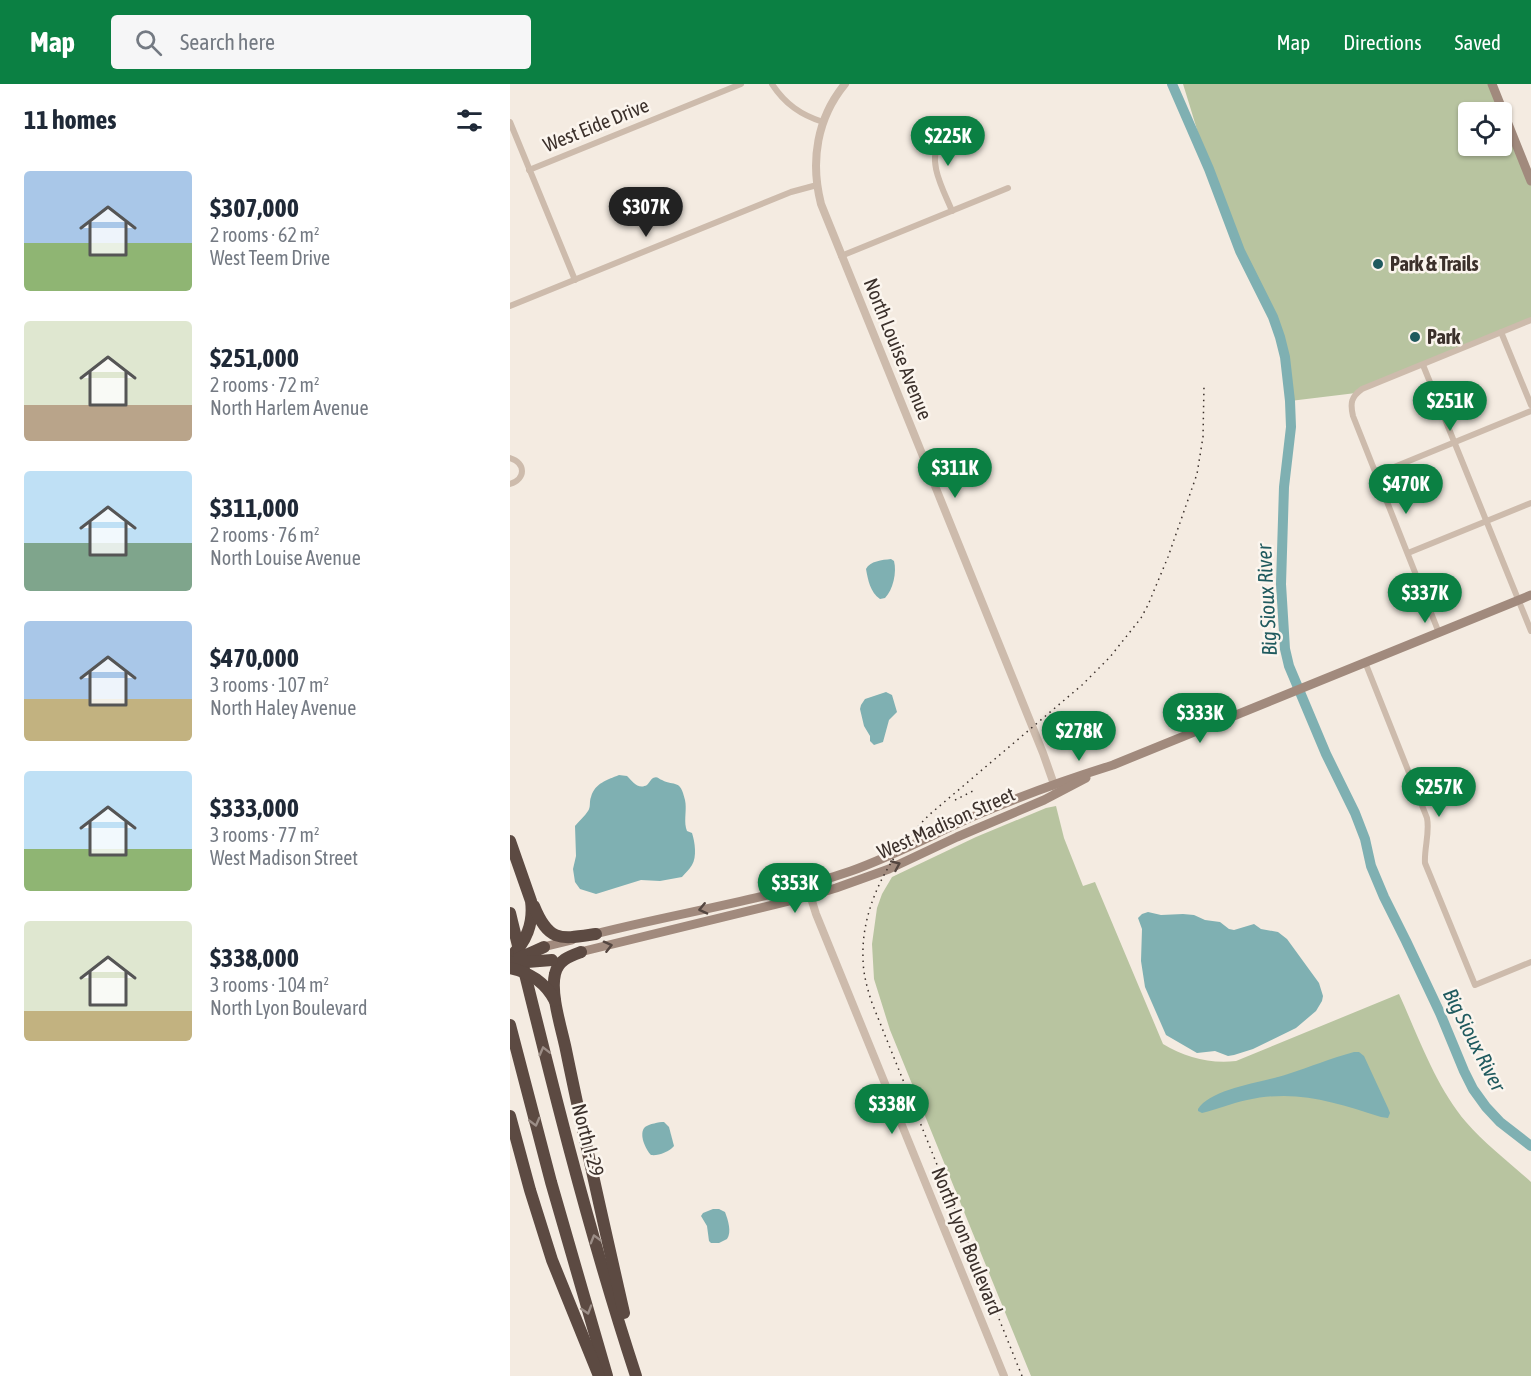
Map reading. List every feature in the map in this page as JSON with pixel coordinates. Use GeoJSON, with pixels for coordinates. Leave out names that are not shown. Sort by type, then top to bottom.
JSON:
{"type":"FeatureCollection","features":[{"type":"Feature","properties":{"kind":"highway"},"geometry":{"type":"LineString","coordinates":[[510,841],[531,902],[531,922],[525,939],[511,962]]}},
{"type":"Feature","properties":{"kind":"highway"},"geometry":{"type":"LineString","coordinates":[[525,886],[540,920],[553,934],[565,937],[596,934]]}},
{"type":"Feature","properties":{"kind":"highway","name":"North I-29"},"geometry":{"type":"LineString","coordinates":[[510,913],[576,1172],[607,1282],[637,1376]]}},
{"type":"Feature","properties":{"kind":"highway"},"geometry":{"type":"LineString","coordinates":[[511,962],[544,947]]}},
{"type":"Feature","properties":{"kind":"highway"},"geometry":{"type":"LineString","coordinates":[[582,952],[566,958],[557,968],[554,983],[557,1008],[637,1376]]}},
{"type":"Feature","properties":{"kind":"highway"},"geometry":{"type":"LineString","coordinates":[[511,962],[552,960]]}},
{"type":"Feature","properties":{"kind":"highway"},"geometry":{"type":"LineString","coordinates":[[511,962],[543,984],[551,993],[557,1008]]}},
{"type":"Feature","properties":{"kind":"highway"},"geometry":{"type":"LineString","coordinates":[[510,1025],[553,1192],[607,1376]]}},
{"type":"Feature","properties":{"kind":"highway"},"geometry":{"type":"LineString","coordinates":[[510,1116],[552,1260],[599,1376]]}},
{"type":"Feature","properties":{"kind":"main road"},"geometry":{"type":"LineString","coordinates":[[1492,84],[1531,181]]}},
{"type":"Feature","properties":{"kind":"main road","name":"West Madison Street"},"geometry":{"type":"LineString","coordinates":[[552,960],[810,896],[889,869],[1055,789],[1531,595]]}},
{"type":"Feature","properties":{"kind":"main road","name":"West Madison Street"},"geometry":{"type":"LineString","coordinates":[[544,947],[807,885],[876,862],[973,817],[1055,789]]}},
{"type":"Feature","properties":{"kind":"street","name":"West Eide Drive"},"geometry":{"type":"LineString","coordinates":[[529,170],[741,84]]}},
{"type":"Feature","properties":{"kind":"street"},"geometry":{"type":"LineString","coordinates":[[772,84],[792,108],[805,116],[823,122]]}},
{"type":"Feature","properties":{"kind":"street","name":"North Louise Avenue"},"geometry":{"type":"LineString","coordinates":[[845,84],[832,102],[823,122],[816,153],[817,186],[824,213],[1043,753],[1055,789]]}},
{"type":"Feature","properties":{"kind":"street"},"geometry":{"type":"LineString","coordinates":[[510,122],[575,280]]}},
{"type":"Feature","properties":{"kind":"street"},"geometry":{"type":"LineString","coordinates":[[952,211],[936,169],[934,155],[943,140],[967,129]]}},
{"type":"Feature","properties":{"kind":"street"},"geometry":{"type":"LineString","coordinates":[[510,306],[791,192],[817,186]]}},
{"type":"Feature","properties":{"kind":"street"},"geometry":{"type":"LineString","coordinates":[[841,256],[1008,188]]}},
{"type":"Feature","properties":{"kind":"street"},"geometry":{"type":"LineString","coordinates":[[1439,633],[1353,416],[1351,403],[1353,397],[1362,389],[1531,320]]}},
{"type":"Feature","properties":{"kind":"street"},"geometry":{"type":"LineString","coordinates":[[1501,332],[1531,405]]}},
{"type":"Feature","properties":{"kind":"street"},"geometry":{"type":"LineString","coordinates":[[1423,365],[1531,632]]}},
{"type":"Feature","properties":{"kind":"street"},"geometry":{"type":"LineString","coordinates":[[1377,474],[1531,411]]}},
{"type":"Feature","properties":{"kind":"street"},"geometry":{"type":"LineString","coordinates":[[510,458],[519,463],[522,471],[519,479],[510,484]]}},
{"type":"Feature","properties":{"kind":"street"},"geometry":{"type":"LineString","coordinates":[[1408,553],[1531,503]]}},
{"type":"Feature","properties":{"kind":"street"},"geometry":{"type":"LineString","coordinates":[[1365,662],[1427,818],[1425,863],[1475,985],[1531,962]]}},
{"type":"Feature","properties":{"kind":"street","name":"North Lyon Boulevard"},"geometry":{"type":"LineString","coordinates":[[807,885],[1004,1376]]}},
{"type":"Feature","properties":{"kind":"green space"},"geometry":{"type":"Polygon","coordinates":[[[1183,84],[1492,84],[1499,102],[1458,102],[1458,156],[1512,156],[1512,134],[1531,182],[1531,321],[1356,393],[1290,401],[1280,337],[1230,228],[1183,84]]]}},
{"type":"Feature","properties":{"kind":"green space"},"geometry":{"type":"Polygon","coordinates":[[[1056,806],[1064,838],[1083,886],[1095,882],[1163,1044],[1171,1049],[1207,1060],[1236,1061],[1399,994],[1428,1061],[1455,1108],[1481,1138],[1531,1182],[1531,1376],[1031,1376],[890,1030],[874,979],[872,944],[877,908],[892,877],[976,837],[1056,806]]]}},
{"type":"Feature","properties":{"kind":"water"},"geometry":{"type":"Polygon","coordinates":[[[891,559],[895,565],[894,581],[888,595],[880,599],[872,589],[866,569],[880,560],[891,559]]]}},
{"type":"Feature","properties":{"kind":"water"},"geometry":{"type":"Polygon","coordinates":[[[886,692],[892,695],[897,712],[889,720],[883,742],[874,745],[864,726],[860,709],[865,699],[886,692]]]}},
{"type":"Feature","properties":{"kind":"water"},"geometry":{"type":"Polygon","coordinates":[[[619,775],[627,776],[641,786],[647,785],[656,777],[679,786],[685,800],[686,828],[692,833],[695,858],[682,877],[660,881],[641,880],[596,894],[580,889],[575,882],[573,869],[576,856],[575,826],[589,809],[595,788],[619,775]]]}},
{"type":"Feature","properties":{"kind":"water"},"geometry":{"type":"Polygon","coordinates":[[[1148,912],[1161,915],[1194,915],[1205,920],[1220,922],[1234,930],[1254,924],[1261,929],[1278,932],[1287,939],[1319,983],[1323,996],[1322,1001],[1316,1011],[1296,1028],[1253,1049],[1228,1056],[1215,1051],[1197,1053],[1166,1035],[1145,987],[1141,961],[1142,929],[1138,918],[1148,912]]]}},
{"type":"Feature","properties":{"kind":"water"},"geometry":{"type":"Polygon","coordinates":[[[1359,1052],[1364,1056],[1390,1113],[1388,1118],[1331,1102],[1282,1096],[1247,1100],[1202,1113],[1198,1111],[1205,1102],[1226,1091],[1288,1074],[1359,1052]]]}},
{"type":"Feature","properties":{"kind":"water"},"geometry":{"type":"Polygon","coordinates":[[[664,1122],[669,1127],[674,1146],[663,1153],[651,1155],[644,1142],[643,1130],[649,1125],[664,1122]]]}},
{"type":"Feature","properties":{"kind":"water"},"geometry":{"type":"Polygon","coordinates":[[[713,1209],[725,1212],[729,1226],[727,1239],[719,1243],[709,1241],[707,1226],[701,1216],[713,1209]]]}},
{"type":"Feature","properties":{"kind":"waterway","name":"Big Sioux River"},"geometry":{"type":"LineString","coordinates":[[1172,84],[1209,169],[1240,251],[1273,317],[1285,357],[1291,427],[1284,487],[1281,584],[1285,649],[1289,666],[1326,754],[1355,813],[1365,839],[1371,866],[1384,897],[1440,1013],[1473,1089],[1500,1122],[1531,1146]]}},
{"type":"Feature","properties":{"kind":"railway"},"geometry":{"type":"LineString","coordinates":[[1022,1376],[872,1003],[863,964],[867,918],[881,880],[891,862],[915,830],[929,815],[1082,685],[1110,657],[1141,618],[1168,557],[1197,474],[1203,437],[1204,386]]}},
{"type":"Feature","properties":{"kind":"railway"},"geometry":{"type":"LineString","coordinates":[[955,800],[975,790]]}},
{"type":"Feature","properties":{"kind":"place","name":"Park & Trails"},"geometry":{"type":"Point","coordinates":[1378,264]}},
{"type":"Feature","properties":{"kind":"place","name":"Park"},"geometry":{"type":"Point","coordinates":[1415,337]}}]}
